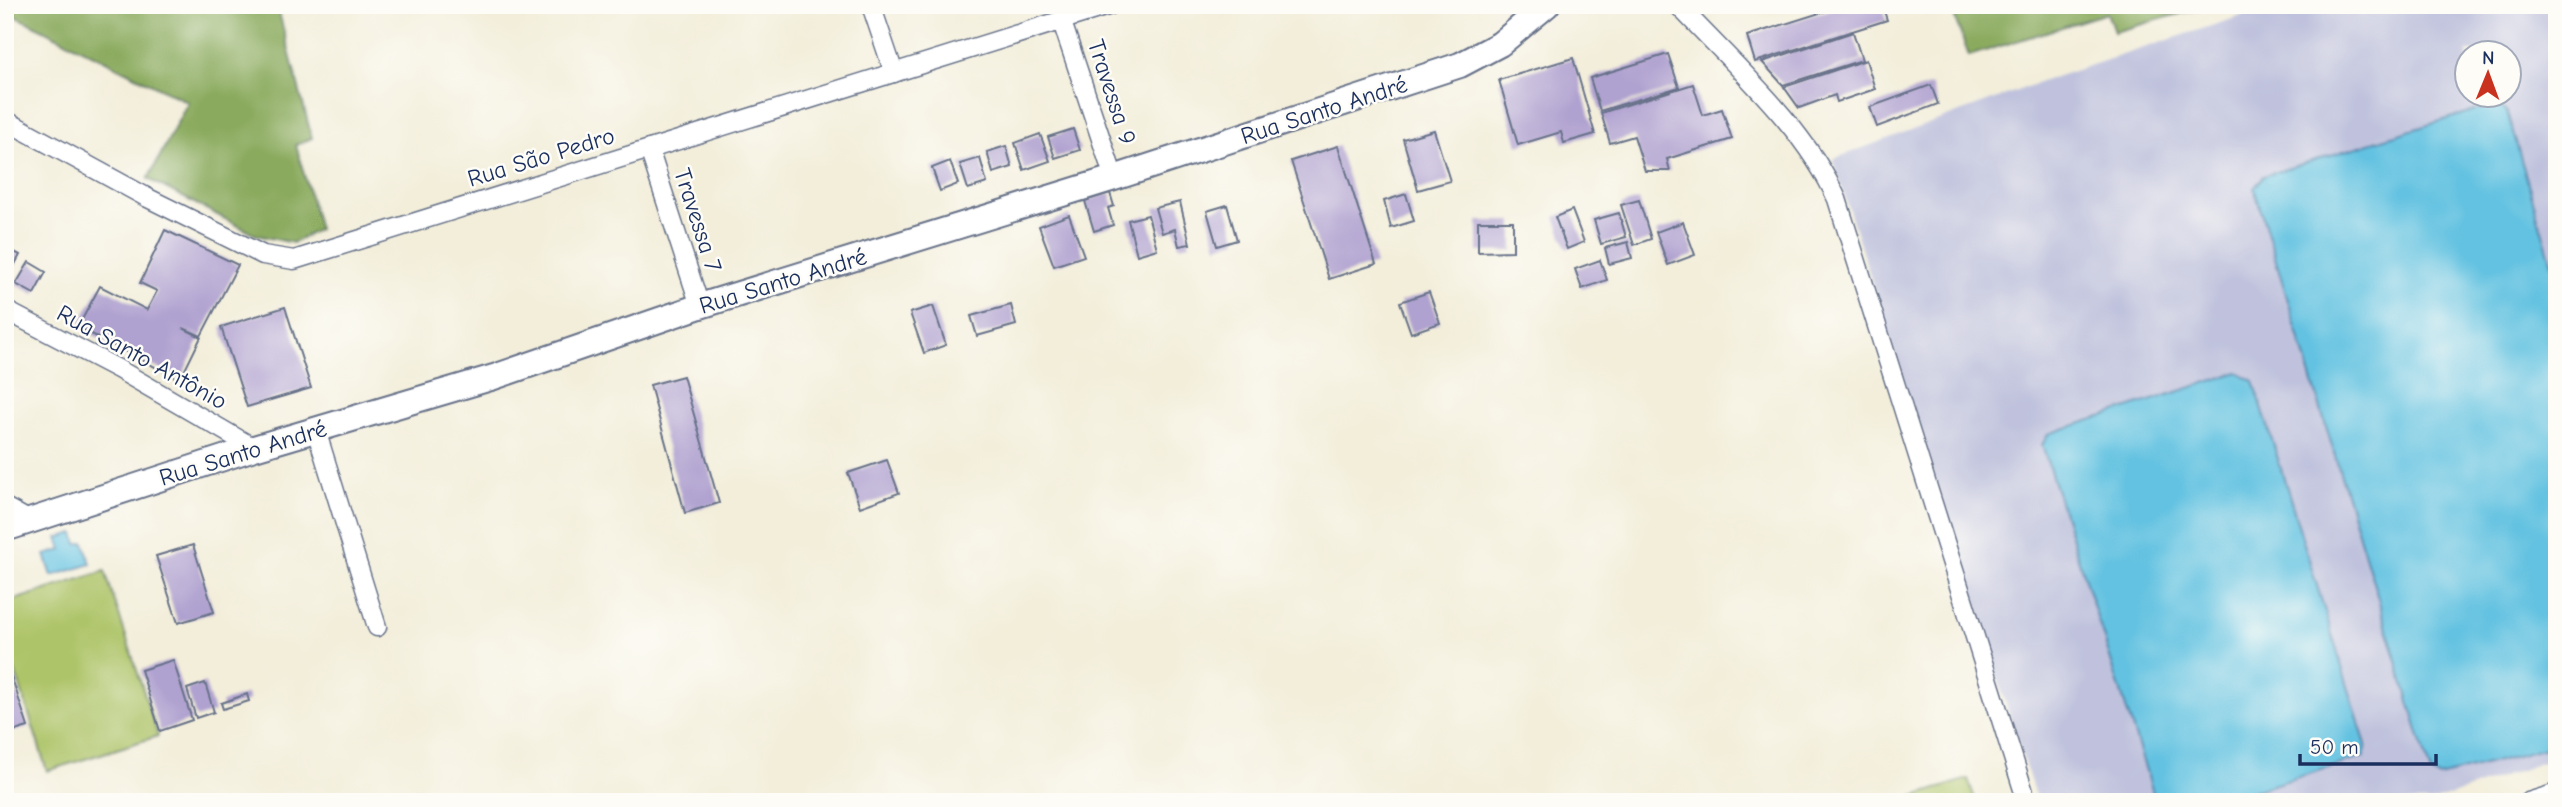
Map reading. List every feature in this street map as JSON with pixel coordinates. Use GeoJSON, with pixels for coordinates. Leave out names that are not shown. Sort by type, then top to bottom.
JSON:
{"type":"FeatureCollection","features":[{"type":"Feature","properties":{"kind":"street"},"geometry":{"type":"LineString","coordinates":[[871,5],[894,73]]}},
{"type":"Feature","properties":{"kind":"street","name":"Rua São Pedro"},"geometry":{"type":"LineString","coordinates":[[5,120],[148,198],[262,255],[294,260],[1111,5]]}},
{"type":"Feature","properties":{"kind":"street","name":"Rua Santo André"},"geometry":{"type":"LineString","coordinates":[[5,529],[254,448],[494,377],[700,306],[1114,178],[1460,65],[1500,44],[1547,5]]}},
{"type":"Feature","properties":{"kind":"street"},"geometry":{"type":"LineString","coordinates":[[1678,5],[1804,142],[1825,172],[1837,199],[2027,802]]}},
{"type":"Feature","properties":{"kind":"street","name":"Travessa 9"},"geometry":{"type":"LineString","coordinates":[[1062,22],[1114,178]]}},
{"type":"Feature","properties":{"kind":"street","name":"Travessa 7"},"geometry":{"type":"LineString","coordinates":[[649,149],[700,306]]}},
{"type":"Feature","properties":{"kind":"street","name":"Rua Santo Antônio"},"geometry":{"type":"LineString","coordinates":[[5,310],[118,369],[254,448]]}},
{"type":"Feature","properties":{"kind":"street"},"geometry":{"type":"LineString","coordinates":[[316,430],[377,627]]}},
{"type":"Feature","properties":{"kind":"street"},"geometry":{"type":"LineString","coordinates":[[5,507],[30,521]]}},
{"type":"Feature","properties":{"kind":"street"},"geometry":{"type":"LineString","coordinates":[[2528,802],[2557,793]]}},
{"type":"Feature","properties":{"kind":"shaded area"},"geometry":{"type":"Polygon","coordinates":[[[2275,5],[2552,5],[2557,8],[2557,757],[2433,802],[2037,802],[1833,159],[2049,79],[2275,5]]]}},
{"type":"Feature","properties":{"kind":"green space"},"geometry":{"type":"Polygon","coordinates":[[[5,5],[277,5],[312,138],[296,145],[319,229],[293,243],[256,235],[148,179],[188,102],[5,11],[5,5]]]}},
{"type":"Feature","properties":{"kind":"green space"},"geometry":{"type":"Polygon","coordinates":[[[1950,5],[2212,5],[2114,32],[2107,13],[1969,56],[1950,5]]]}},
{"type":"Feature","properties":{"kind":"green space"},"geometry":{"type":"Polygon","coordinates":[[[105,571],[158,736],[47,771],[5,639],[5,603],[105,571]]]}},
{"type":"Feature","properties":{"kind":"green space"},"geometry":{"type":"Polygon","coordinates":[[[1968,779],[1976,802],[1896,802],[1968,779]]]}},
{"type":"Feature","properties":{"kind":"water"},"geometry":{"type":"Polygon","coordinates":[[[2483,108],[2502,108],[2507,112],[2557,281],[2557,745],[2439,777],[2431,774],[2254,188],[2263,176],[2483,108]]]}},
{"type":"Feature","properties":{"kind":"water"},"geometry":{"type":"Polygon","coordinates":[[[2238,372],[2254,381],[2366,745],[2364,757],[2217,802],[2156,802],[2042,445],[2048,434],[2238,372]]]}},
{"type":"Feature","properties":{"kind":"water"},"geometry":{"type":"Polygon","coordinates":[[[74,533],[77,544],[84,542],[91,564],[52,576],[45,555],[62,550],[58,538],[74,533]]]}},
{"type":"Feature","properties":{"kind":"building"},"geometry":{"type":"Polygon","coordinates":[[[1845,5],[1882,5],[1887,20],[1755,62],[1747,36],[1845,5]]]}},
{"type":"Feature","properties":{"kind":"building"},"geometry":{"type":"Polygon","coordinates":[[[1853,32],[1862,60],[1783,85],[1762,62],[1853,32]]]}},
{"type":"Feature","properties":{"kind":"building"},"geometry":{"type":"Polygon","coordinates":[[[1668,54],[1679,87],[1600,111],[1590,78],[1668,54]]]}},
{"type":"Feature","properties":{"kind":"building"},"geometry":{"type":"Polygon","coordinates":[[[1573,58],[1595,134],[1564,143],[1561,132],[1518,145],[1499,80],[1573,58]]]}},
{"type":"Feature","properties":{"kind":"building"},"geometry":{"type":"Polygon","coordinates":[[[1866,60],[1875,89],[1837,102],[1835,95],[1799,108],[1784,87],[1866,60]]]}},
{"type":"Feature","properties":{"kind":"building"},"geometry":{"type":"Polygon","coordinates":[[[1693,84],[1703,115],[1722,109],[1732,139],[1667,159],[1670,171],[1645,171],[1634,136],[1610,143],[1601,113],[1693,84]]]}},
{"type":"Feature","properties":{"kind":"building"},"geometry":{"type":"Polygon","coordinates":[[[1931,85],[1938,104],[1877,127],[1870,107],[1931,85]]]}},
{"type":"Feature","properties":{"kind":"building"},"geometry":{"type":"Polygon","coordinates":[[[1073,129],[1080,150],[1055,158],[1048,137],[1073,129]]]}},
{"type":"Feature","properties":{"kind":"building"},"geometry":{"type":"Polygon","coordinates":[[[1434,130],[1450,181],[1418,190],[1403,139],[1434,130]]]}},
{"type":"Feature","properties":{"kind":"building"},"geometry":{"type":"Polygon","coordinates":[[[1040,134],[1050,161],[1024,170],[1015,143],[1040,134]]]}},
{"type":"Feature","properties":{"kind":"building"},"geometry":{"type":"Polygon","coordinates":[[[1006,146],[1012,167],[993,173],[987,152],[1006,146]]]}},
{"type":"Feature","properties":{"kind":"building"},"geometry":{"type":"Polygon","coordinates":[[[1338,146],[1376,264],[1329,279],[1291,161],[1338,146]]]}},
{"type":"Feature","properties":{"kind":"building"},"geometry":{"type":"Polygon","coordinates":[[[980,158],[987,183],[968,189],[960,164],[980,158]]]}},
{"type":"Feature","properties":{"kind":"building"},"geometry":{"type":"Polygon","coordinates":[[[950,161],[958,184],[940,191],[932,168],[950,161]]]}},
{"type":"Feature","properties":{"kind":"building"},"geometry":{"type":"Polygon","coordinates":[[[1110,193],[1114,206],[1108,208],[1113,225],[1094,231],[1085,201],[1110,193]]]}},
{"type":"Feature","properties":{"kind":"building"},"geometry":{"type":"Polygon","coordinates":[[[1406,194],[1414,221],[1391,228],[1384,201],[1406,194]]]}},
{"type":"Feature","properties":{"kind":"building"},"geometry":{"type":"Polygon","coordinates":[[[1639,200],[1651,239],[1634,245],[1621,205],[1639,200]]]}},
{"type":"Feature","properties":{"kind":"building"},"geometry":{"type":"Polygon","coordinates":[[[1180,202],[1190,244],[1179,246],[1175,229],[1162,233],[1155,208],[1180,202]]]}},
{"type":"Feature","properties":{"kind":"building"},"geometry":{"type":"Polygon","coordinates":[[[1227,205],[1237,240],[1217,246],[1207,211],[1227,205]]]}},
{"type":"Feature","properties":{"kind":"building"},"geometry":{"type":"Polygon","coordinates":[[[1572,210],[1584,242],[1567,249],[1555,217],[1572,210]]]}},
{"type":"Feature","properties":{"kind":"building"},"geometry":{"type":"Polygon","coordinates":[[[1619,213],[1626,237],[1601,244],[1594,220],[1619,213]]]}},
{"type":"Feature","properties":{"kind":"building"},"geometry":{"type":"Polygon","coordinates":[[[1069,215],[1084,256],[1054,266],[1039,226],[1069,215]]]}},
{"type":"Feature","properties":{"kind":"building"},"geometry":{"type":"Polygon","coordinates":[[[1148,215],[1157,249],[1137,255],[1128,220],[1148,215]]]}},
{"type":"Feature","properties":{"kind":"building"},"geometry":{"type":"Polygon","coordinates":[[[1478,221],[1513,221],[1513,251],[1478,252],[1478,221]]]}},
{"type":"Feature","properties":{"kind":"building"},"geometry":{"type":"Polygon","coordinates":[[[1683,222],[1695,255],[1668,265],[1656,232],[1683,222]]]}},
{"type":"Feature","properties":{"kind":"building"},"geometry":{"type":"Polygon","coordinates":[[[165,230],[238,265],[201,336],[183,328],[201,337],[180,380],[78,327],[100,286],[147,310],[157,291],[140,283],[165,230]]]}},
{"type":"Feature","properties":{"kind":"building"},"geometry":{"type":"Polygon","coordinates":[[[1628,242],[1632,258],[1609,264],[1605,248],[1628,242]]]}},
{"type":"Feature","properties":{"kind":"building"},"geometry":{"type":"Polygon","coordinates":[[[5,247],[20,255],[8,277],[5,276],[5,247]]]}},
{"type":"Feature","properties":{"kind":"building"},"geometry":{"type":"Polygon","coordinates":[[[1600,260],[1607,280],[1582,289],[1575,269],[1600,260]]]}},
{"type":"Feature","properties":{"kind":"building"},"geometry":{"type":"Polygon","coordinates":[[[29,262],[46,272],[34,294],[16,284],[29,262]]]}},
{"type":"Feature","properties":{"kind":"building"},"geometry":{"type":"Polygon","coordinates":[[[1429,292],[1440,323],[1411,333],[1400,302],[1429,292]]]}},
{"type":"Feature","properties":{"kind":"building"},"geometry":{"type":"Polygon","coordinates":[[[1011,305],[1016,325],[977,336],[971,316],[1011,305]]]}},
{"type":"Feature","properties":{"kind":"building"},"geometry":{"type":"Polygon","coordinates":[[[933,306],[946,345],[924,353],[910,313],[933,306]]]}},
{"type":"Feature","properties":{"kind":"building"},"geometry":{"type":"Polygon","coordinates":[[[285,307],[311,388],[247,407],[221,327],[285,307]]]}},
{"type":"Feature","properties":{"kind":"building"},"geometry":{"type":"Polygon","coordinates":[[[683,376],[719,503],[685,513],[650,385],[683,376]]]}},
{"type":"Feature","properties":{"kind":"building"},"geometry":{"type":"Polygon","coordinates":[[[887,460],[899,493],[860,507],[848,473],[887,460]]]}},
{"type":"Feature","properties":{"kind":"building"},"geometry":{"type":"Polygon","coordinates":[[[193,545],[214,612],[178,623],[156,556],[193,545]]]}},
{"type":"Feature","properties":{"kind":"building"},"geometry":{"type":"Polygon","coordinates":[[[5,657],[28,727],[5,734],[5,657]]]}},
{"type":"Feature","properties":{"kind":"building"},"geometry":{"type":"Polygon","coordinates":[[[173,660],[192,720],[160,731],[141,670],[173,660]]]}},
{"type":"Feature","properties":{"kind":"building"},"geometry":{"type":"Polygon","coordinates":[[[205,683],[214,712],[196,718],[187,689],[205,683]]]}},
{"type":"Feature","properties":{"kind":"building"},"geometry":{"type":"Polygon","coordinates":[[[247,694],[249,701],[223,709],[221,703],[247,694]]]}}]}
